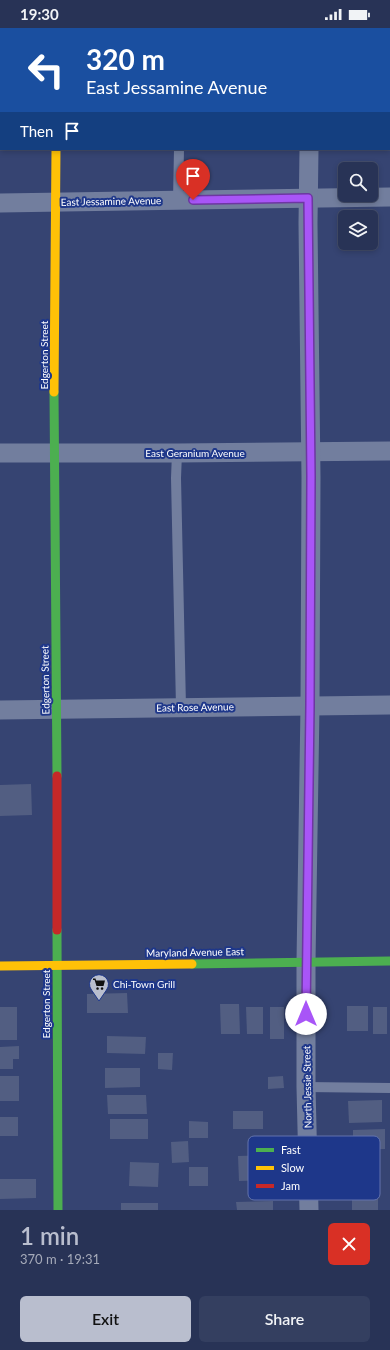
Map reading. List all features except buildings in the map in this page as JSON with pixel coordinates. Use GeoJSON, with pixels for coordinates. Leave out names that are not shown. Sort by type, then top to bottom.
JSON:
{"type":"FeatureCollection","features":[{"type":"Feature","properties":{"kind":"street","name":"Edgerton Street"},"geometry":{"type":"LineString","coordinates":[[56,150],[54,452],[57,709],[58,1210]]}},
{"type":"Feature","properties":{"kind":"street","name":"North Jessie Street"},"geometry":{"type":"LineString","coordinates":[[307,1136],[306,962],[310,706],[311,451],[308,198],[309,150]]}},
{"type":"Feature","properties":{"kind":"street","name":"East Jessamine Avenue"},"geometry":{"type":"LineString","coordinates":[[0,203],[390,197]]}},
{"type":"Feature","properties":{"kind":"street","name":"East Geranium Avenue"},"geometry":{"type":"LineString","coordinates":[[0,453],[390,451]]}},
{"type":"Feature","properties":{"kind":"street","name":"East Rose Avenue"},"geometry":{"type":"LineString","coordinates":[[0,710],[390,705]]}},
{"type":"Feature","properties":{"kind":"street","name":"Maryland Avenue East"},"geometry":{"type":"LineString","coordinates":[[0,966],[390,961]]}},
{"type":"Feature","properties":{"kind":"street","name":"North Jessie Street"},"geometry":{"type":"LineString","coordinates":[[309,1200],[309,1210]]}},
{"type":"Feature","properties":{"kind":"lane"},"geometry":{"type":"LineString","coordinates":[[178,200],[179,150]]}},
{"type":"Feature","properties":{"kind":"lane"},"geometry":{"type":"LineString","coordinates":[[177,453],[176,478],[181,707]]}},
{"type":"Feature","properties":{"kind":"lane"},"geometry":{"type":"LineString","coordinates":[[306,1087],[390,1088]]}},
{"type":"Feature","properties":{"kind":"traffic: fast"},"geometry":{"type":"LineString","coordinates":[[54,392],[57,776]]}},
{"type":"Feature","properties":{"kind":"traffic: fast"},"geometry":{"type":"LineString","coordinates":[[57,930],[58,1210]]}},
{"type":"Feature","properties":{"kind":"traffic: fast"},"geometry":{"type":"LineString","coordinates":[[192,964],[390,961]]}},
{"type":"Feature","properties":{"kind":"traffic: slow"},"geometry":{"type":"LineString","coordinates":[[54,392],[56,150]]}},
{"type":"Feature","properties":{"kind":"traffic: slow"},"geometry":{"type":"LineString","coordinates":[[0,966],[192,964]]}},
{"type":"Feature","properties":{"kind":"traffic: jam"},"geometry":{"type":"LineString","coordinates":[[57,776],[57,930]]}},
{"type":"Feature","properties":{"kind":"place","name":"Chi-Town Grill"},"geometry":{"type":"Point","coordinates":[99,1001]}},
{"type":"Feature","properties":{"kind":"route"},"geometry":{"type":"LineString","coordinates":[[193,200],[308,198],[311,476],[306,1014]]}}]}
